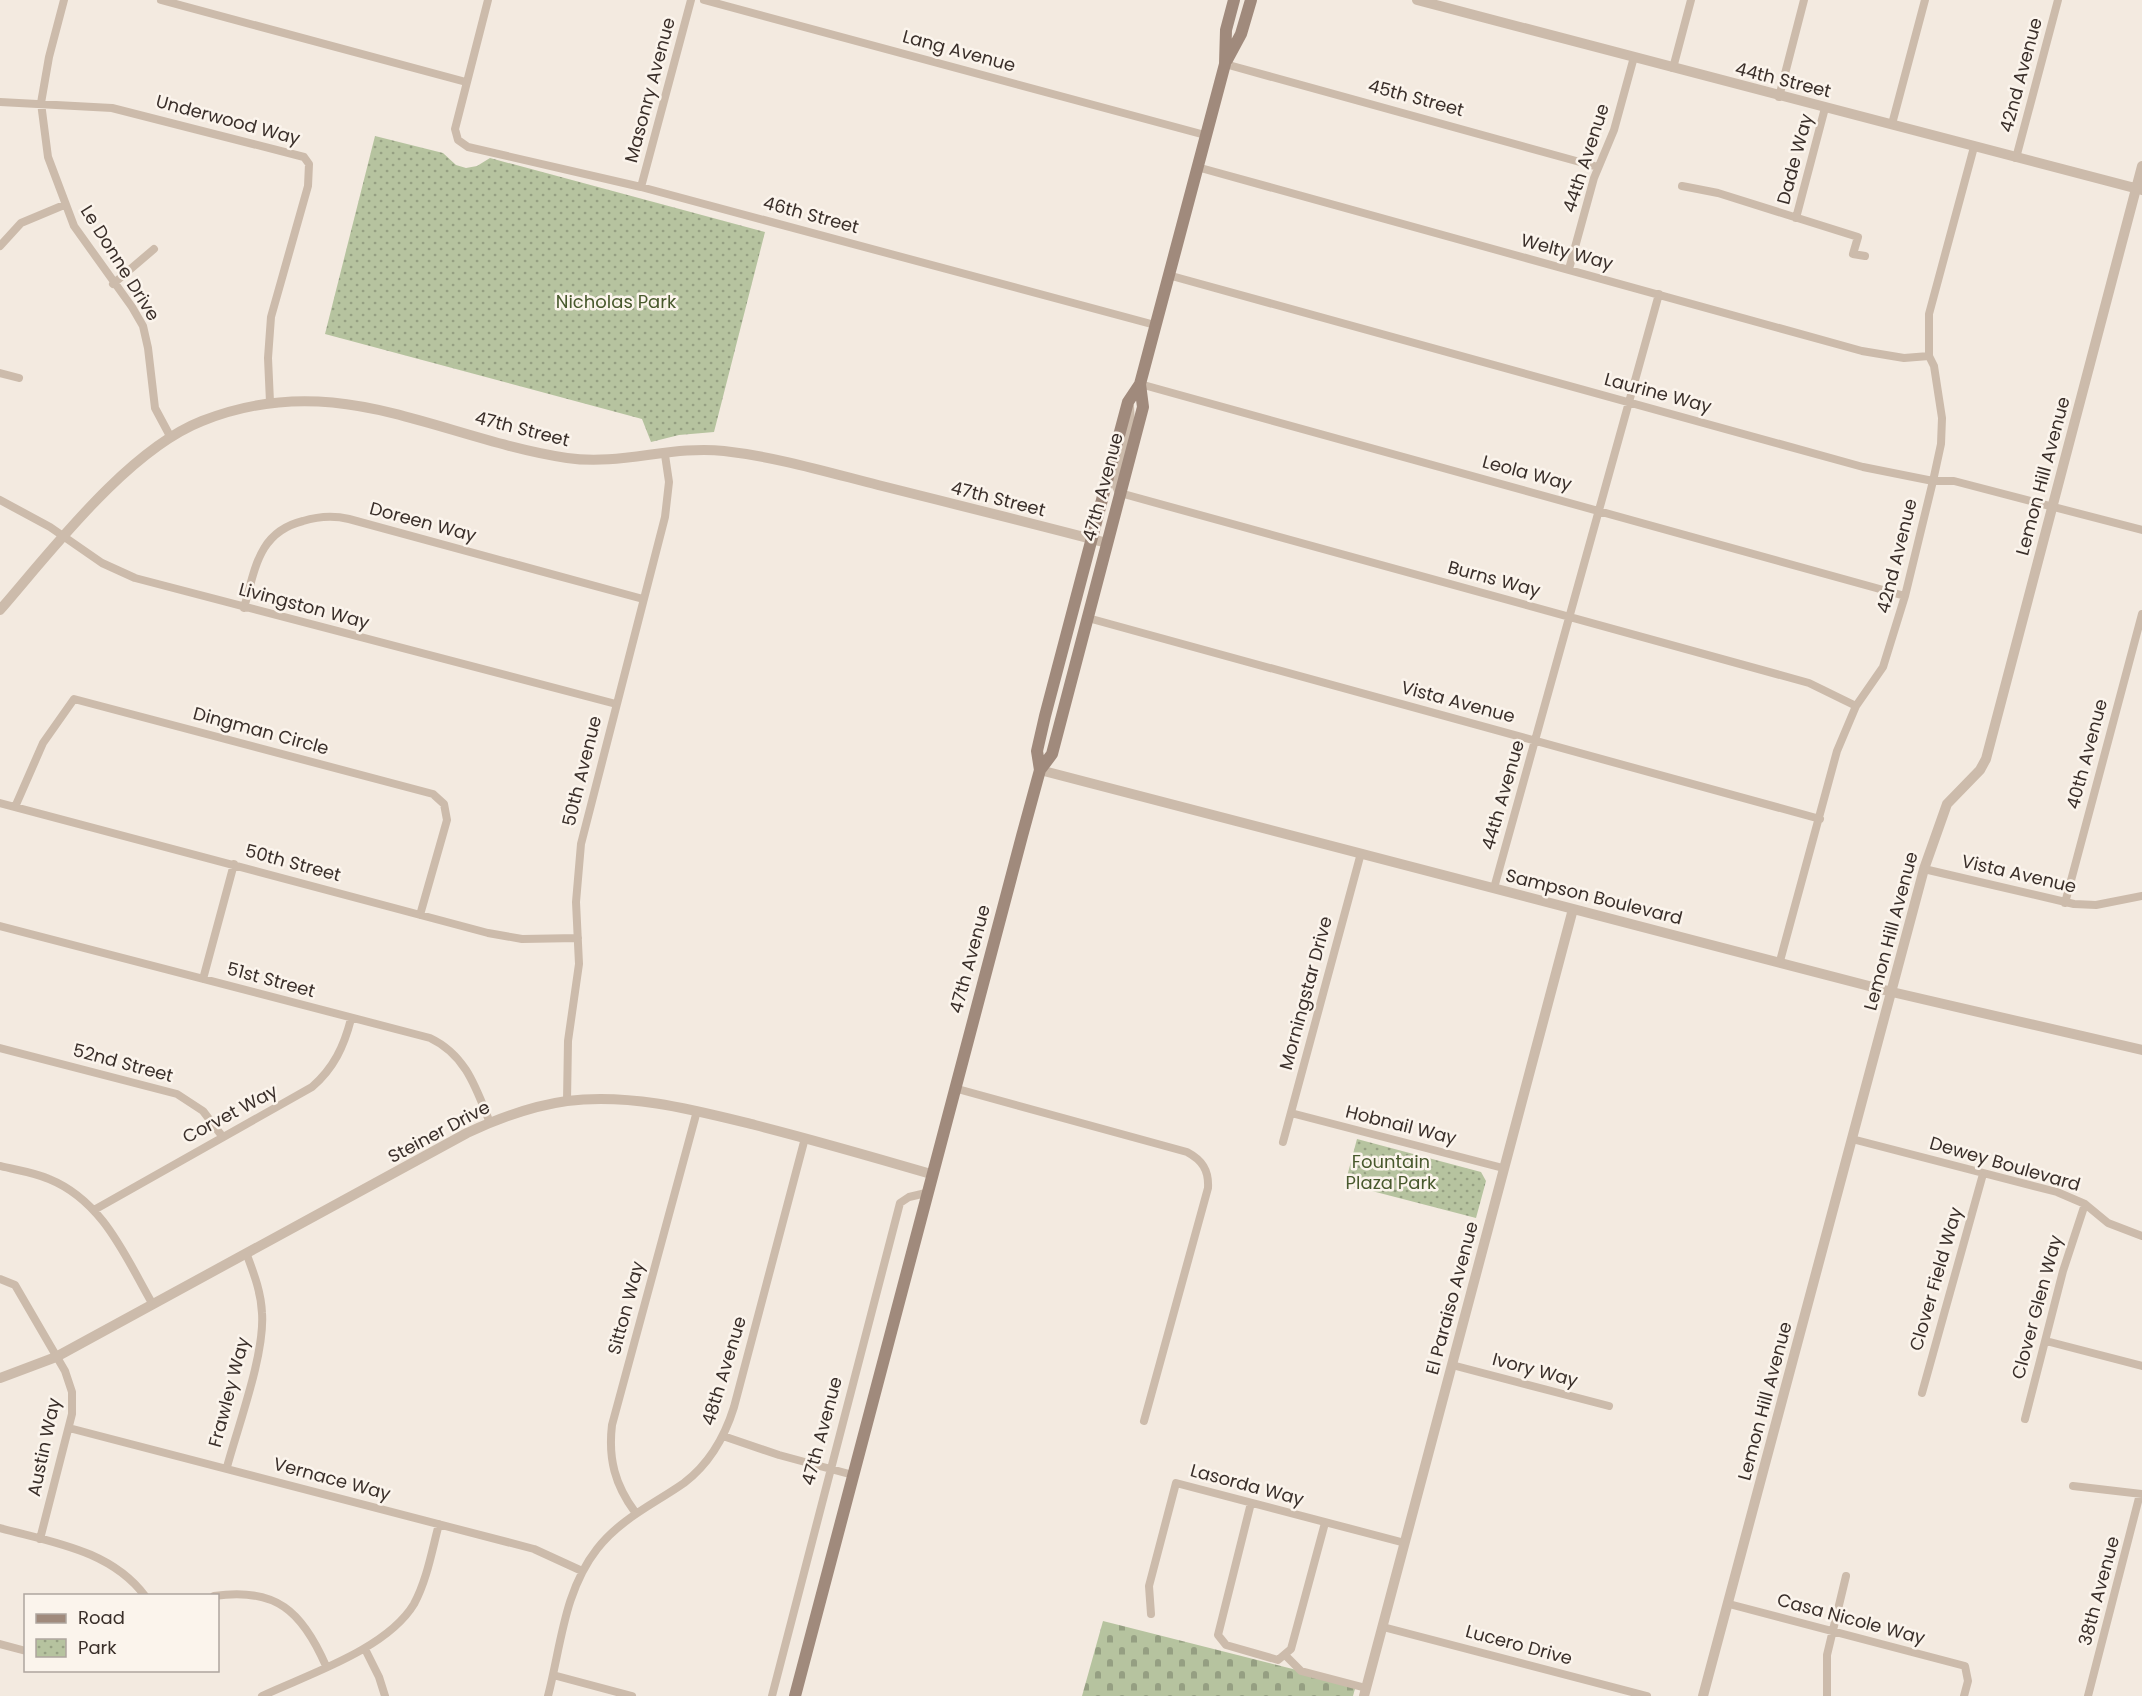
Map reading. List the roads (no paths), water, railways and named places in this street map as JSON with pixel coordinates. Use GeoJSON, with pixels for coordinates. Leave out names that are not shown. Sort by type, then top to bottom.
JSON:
{"type":"FeatureCollection","features":[{"type":"Feature","properties":{"kind":"main road","name":"47th Avenue"},"geometry":{"type":"LineString","coordinates":[[1225,64],[1226,30],[1234,0]]}},
{"type":"Feature","properties":{"kind":"main road","name":"47th Avenue"},"geometry":{"type":"LineString","coordinates":[[1040,770],[1037,751],[1128,402],[1140,384],[1225,64],[1241,34],[1251,0]]}},
{"type":"Feature","properties":{"kind":"main road","name":"47th Avenue"},"geometry":{"type":"LineString","coordinates":[[795,1696],[931,1174],[1040,770],[1052,754],[1088,618],[1143,407],[1140,384]]}},
{"type":"Feature","properties":{"kind":"street","name":"Le Donne Drive"},"geometry":{"type":"LineString","coordinates":[[64,0],[49,57],[41,103],[48,157],[64,205],[74,226],[143,326],[155,408],[170,436]]}},
{"type":"Feature","properties":{"kind":"street"},"geometry":{"type":"LineString","coordinates":[[161,0],[466,82],[488,0]]}},
{"type":"Feature","properties":{"kind":"street","name":"Masonry Avenue"},"geometry":{"type":"LineString","coordinates":[[641,188],[691,0]]}},
{"type":"Feature","properties":{"kind":"street","name":"Lang Avenue"},"geometry":{"type":"LineString","coordinates":[[704,0],[1205,135]]}},
{"type":"Feature","properties":{"kind":"street","name":"44th Street"},"geometry":{"type":"LineString","coordinates":[[1417,0],[1436,3],[1673,68],[2139,189]]}},
{"type":"Feature","properties":{"kind":"street"},"geometry":{"type":"LineString","coordinates":[[1673,68],[1691,0]]}},
{"type":"Feature","properties":{"kind":"street"},"geometry":{"type":"LineString","coordinates":[[1779,96],[1804,0]]}},
{"type":"Feature","properties":{"kind":"street"},"geometry":{"type":"LineString","coordinates":[[1892,124],[1925,0]]}},
{"type":"Feature","properties":{"kind":"street","name":"42nd Avenue"},"geometry":{"type":"LineString","coordinates":[[2016,158],[2058,0]]}},
{"type":"Feature","properties":{"kind":"street","name":"44th Avenue"},"geometry":{"type":"LineString","coordinates":[[1569,269],[1598,167],[1614,130],[1634,57]]}},
{"type":"Feature","properties":{"kind":"street","name":"45th Street"},"geometry":{"type":"LineString","coordinates":[[1225,64],[1598,167]]}},
{"type":"Feature","properties":{"kind":"street","name":"46th Street"},"geometry":{"type":"LineString","coordinates":[[466,82],[455,129],[458,140],[468,147],[641,188],[1155,325]]}},
{"type":"Feature","properties":{"kind":"street","name":"Underwood Way"},"geometry":{"type":"LineString","coordinates":[[0,102],[112,108],[304,157],[309,164],[308,186],[271,317],[268,358],[270,402]]}},
{"type":"Feature","properties":{"kind":"street","name":"Dade Way"},"geometry":{"type":"LineString","coordinates":[[1796,218],[1825,108]]}},
{"type":"Feature","properties":{"kind":"street","name":"42nd Avenue"},"geometry":{"type":"LineString","coordinates":[[1780,961],[1837,751],[1856,706],[1883,667],[1905,596],[1934,481],[1941,444],[1942,418],[1934,366],[1929,356],[1931,301],[1974,147]]}},
{"type":"Feature","properties":{"kind":"street","name":"Lemon Hill Avenue"},"geometry":{"type":"LineString","coordinates":[[1703,1696],[1924,869],[1947,804],[1980,770],[1986,759],[2052,506],[2139,189],[2142,166]]}},
{"type":"Feature","properties":{"kind":"street","name":"Welty Way"},"geometry":{"type":"LineString","coordinates":[[1197,167],[1862,351],[1904,358],[1929,356]]}},
{"type":"Feature","properties":{"kind":"street"},"geometry":{"type":"LineString","coordinates":[[1682,186],[1718,193],[1858,237],[1853,254],[1865,256]]}},
{"type":"Feature","properties":{"kind":"street"},"geometry":{"type":"LineString","coordinates":[[0,246],[21,223],[64,205]]}},
{"type":"Feature","properties":{"kind":"street"},"geometry":{"type":"LineString","coordinates":[[113,284],[154,249]]}},
{"type":"Feature","properties":{"kind":"street","name":"Laurine Way"},"geometry":{"type":"LineString","coordinates":[[1168,275],[1863,467],[1934,481],[1954,481],[2142,530]]}},
{"type":"Feature","properties":{"kind":"street","name":"44th Avenue"},"geometry":{"type":"LineString","coordinates":[[1494,888],[1659,294]]}},
{"type":"Feature","properties":{"kind":"street"},"geometry":{"type":"LineString","coordinates":[[0,373],[19,378]]}},
{"type":"Feature","properties":{"kind":"street","name":"Leola Way"},"geometry":{"type":"LineString","coordinates":[[1140,384],[1599,509],[1905,596]]}},
{"type":"Feature","properties":{"kind":"street","name":"47th Street"},"geometry":{"type":"LineString","coordinates":[[0,610],[65,536],[135,463],[170,436],[225,412],[270,402],[297,399],[356,404],[569,458],[609,460],[718,451],[763,456],[1107,543]]}},
{"type":"Feature","properties":{"kind":"street"},"geometry":{"type":"LineString","coordinates":[[1120,493],[1115,482],[1130,426],[1128,402]]}},
{"type":"Feature","properties":{"kind":"street","name":"50th Avenue"},"geometry":{"type":"LineString","coordinates":[[567,1101],[567,1049],[578,985],[576,902],[581,844],[668,501],[665,455]]}},
{"type":"Feature","properties":{"kind":"street","name":"Burns Way"},"geometry":{"type":"LineString","coordinates":[[1120,493],[1809,683],[1856,706]]}},
{"type":"Feature","properties":{"kind":"street","name":"Livingston Way"},"geometry":{"type":"LineString","coordinates":[[0,501],[65,536],[82,550],[124,574],[244,608],[616,704]]}},
{"type":"Feature","properties":{"kind":"street","name":"Doreen Way"},"geometry":{"type":"LineString","coordinates":[[244,608],[256,565],[271,538],[286,525],[329,516],[349,519],[643,599]]}},
{"type":"Feature","properties":{"kind":"street","name":"40th Avenue"},"geometry":{"type":"LineString","coordinates":[[2065,903],[2142,614]]}},
{"type":"Feature","properties":{"kind":"street","name":"Vista Avenue"},"geometry":{"type":"LineString","coordinates":[[1088,618],[1820,819]]}},
{"type":"Feature","properties":{"kind":"street","name":"Dingman Circle"},"geometry":{"type":"LineString","coordinates":[[15,807],[43,743],[74,699],[421,791],[440,799],[447,812],[447,820],[420,915]]}},
{"type":"Feature","properties":{"kind":"street","name":"Sampson Boulevard"},"geometry":{"type":"LineString","coordinates":[[1040,770],[1892,992],[2142,1050]]}},
{"type":"Feature","properties":{"kind":"street","name":"50th Street"},"geometry":{"type":"LineString","coordinates":[[0,803],[488,933],[522,939],[578,938]]}},
{"type":"Feature","properties":{"kind":"street","name":"Morningstar Drive"},"geometry":{"type":"LineString","coordinates":[[1284,1142],[1361,853]]}},
{"type":"Feature","properties":{"kind":"street"},"geometry":{"type":"LineString","coordinates":[[203,979],[234,864]]}},
{"type":"Feature","properties":{"kind":"street","name":"Vista Avenue"},"geometry":{"type":"LineString","coordinates":[[1924,869],[2065,903],[2096,905],[2142,896]]}},
{"type":"Feature","properties":{"kind":"street","name":"El Paraiso Avenue"},"geometry":{"type":"LineString","coordinates":[[1365,1692],[1573,909]]}},
{"type":"Feature","properties":{"kind":"street","name":"51st Street"},"geometry":{"type":"LineString","coordinates":[[0,926],[351,1019],[420,1035],[449,1049],[470,1074],[490,1122]]}},
{"type":"Feature","properties":{"kind":"street","name":"Corvet Way"},"geometry":{"type":"LineString","coordinates":[[94,1210],[222,1136],[304,1094],[321,1080],[339,1054],[351,1019]]}},
{"type":"Feature","properties":{"kind":"street","name":"52nd Street"},"geometry":{"type":"LineString","coordinates":[[0,1048],[177,1094],[203,1111],[222,1136]]}},
{"type":"Feature","properties":{"kind":"street"},"geometry":{"type":"LineString","coordinates":[[954,1088],[1187,1152],[1196,1157],[1205,1167],[1208,1188],[1144,1421]]}},
{"type":"Feature","properties":{"kind":"street","name":"Steiner Drive"},"geometry":{"type":"LineString","coordinates":[[0,1378],[56,1357],[247,1255],[467,1133],[510,1113],[567,1101],[637,1101],[697,1111],[805,1138],[931,1174]]}},
{"type":"Feature","properties":{"kind":"street","name":"Sitton Way"},"geometry":{"type":"LineString","coordinates":[[635,1512],[620,1489],[614,1473],[611,1449],[612,1425],[697,1111]]}},
{"type":"Feature","properties":{"kind":"street","name":"Hobnail Way"},"geometry":{"type":"LineString","coordinates":[[1291,1113],[1503,1168]]}},
{"type":"Feature","properties":{"kind":"street","name":"48th Avenue"},"geometry":{"type":"LineString","coordinates":[[548,1696],[570,1602],[582,1571],[605,1539],[635,1512],[693,1475],[723,1436],[734,1407],[805,1138]]}},
{"type":"Feature","properties":{"kind":"street","name":"Dewey Boulevard"},"geometry":{"type":"LineString","coordinates":[[1852,1139],[2056,1192],[2085,1204],[2108,1223],[2142,1236]]}},
{"type":"Feature","properties":{"kind":"street"},"geometry":{"type":"LineString","coordinates":[[0,1166],[39,1175],[59,1184],[94,1210],[114,1237],[152,1304]]}},
{"type":"Feature","properties":{"kind":"street","name":"Clover Field Way"},"geometry":{"type":"LineString","coordinates":[[1922,1393],[1983,1174]]}},
{"type":"Feature","properties":{"kind":"street","name":"47th Avenue"},"geometry":{"type":"LineString","coordinates":[[772,1696],[900,1203],[909,1197],[926,1193]]}},
{"type":"Feature","properties":{"kind":"street","name":"Clover Glen Way"},"geometry":{"type":"LineString","coordinates":[[2025,1419],[2074,1233],[2085,1204]]}},
{"type":"Feature","properties":{"kind":"street","name":"Frawley Way"},"geometry":{"type":"LineString","coordinates":[[227,1467],[259,1349],[262,1327],[260,1294],[247,1255]]}},
{"type":"Feature","properties":{"kind":"street","name":"Austin Way"},"geometry":{"type":"LineString","coordinates":[[0,1279],[15,1285],[70,1381],[72,1392],[69,1428],[40,1539]]}},
{"type":"Feature","properties":{"kind":"street"},"geometry":{"type":"LineString","coordinates":[[2046,1341],[2142,1366]]}},
{"type":"Feature","properties":{"kind":"street","name":"Ivory Way"},"geometry":{"type":"LineString","coordinates":[[1452,1365],[1609,1406]]}},
{"type":"Feature","properties":{"kind":"street","name":"Vernace Way"},"geometry":{"type":"LineString","coordinates":[[69,1428],[227,1467],[534,1549],[582,1571]]}},
{"type":"Feature","properties":{"kind":"street"},"geometry":{"type":"LineString","coordinates":[[723,1436],[853,1475]]}},
{"type":"Feature","properties":{"kind":"street","name":"Lasorda Way"},"geometry":{"type":"LineString","coordinates":[[1151,1614],[1149,1586],[1176,1483],[1405,1543]]}},
{"type":"Feature","properties":{"kind":"street"},"geometry":{"type":"LineString","coordinates":[[2073,1486],[2141,1494]]}},
{"type":"Feature","properties":{"kind":"street","name":"38th Avenue"},"geometry":{"type":"LineString","coordinates":[[2088,1696],[2141,1494]]}},
{"type":"Feature","properties":{"kind":"street"},"geometry":{"type":"LineString","coordinates":[[1251,1503],[1218,1635],[1226,1645],[1278,1660],[1292,1649],[1325,1522]]}},
{"type":"Feature","properties":{"kind":"street"},"geometry":{"type":"LineString","coordinates":[[262,1696],[365,1649],[397,1625],[414,1603],[424,1579],[439,1524]]}},
{"type":"Feature","properties":{"kind":"street"},"geometry":{"type":"LineString","coordinates":[[0,1528],[103,1559],[128,1577],[143,1594]]}},
{"type":"Feature","properties":{"kind":"street"},"geometry":{"type":"LineString","coordinates":[[1827,1696],[1827,1654],[1846,1576]]}},
{"type":"Feature","properties":{"kind":"street"},"geometry":{"type":"LineString","coordinates":[[219,1596],[253,1594],[285,1607],[310,1632],[326,1665]]}},
{"type":"Feature","properties":{"kind":"street","name":"Casa Nicole Way"},"geometry":{"type":"LineString","coordinates":[[1729,1604],[1965,1666],[1968,1681],[1964,1696]]}},
{"type":"Feature","properties":{"kind":"street","name":"Lucero Drive"},"geometry":{"type":"LineString","coordinates":[[1383,1627],[1647,1696]]}},
{"type":"Feature","properties":{"kind":"street"},"geometry":{"type":"LineString","coordinates":[[0,1644],[24,1650]]}},
{"type":"Feature","properties":{"kind":"street"},"geometry":{"type":"LineString","coordinates":[[365,1649],[380,1677],[385,1696]]}},
{"type":"Feature","properties":{"kind":"street"},"geometry":{"type":"LineString","coordinates":[[1286,1656],[1301,1671],[1365,1692]]}},
{"type":"Feature","properties":{"kind":"street"},"geometry":{"type":"LineString","coordinates":[[553,1675],[632,1696]]}},
{"type":"Feature","properties":{"kind":"park label","name":"Nicholas Park"},"geometry":{"type":"Point","coordinates":[616,302]}},
{"type":"Feature","properties":{"kind":"park label","name":"Fountain Plaza Park"},"geometry":{"type":"Point","coordinates":[1391,1172]}}]}
